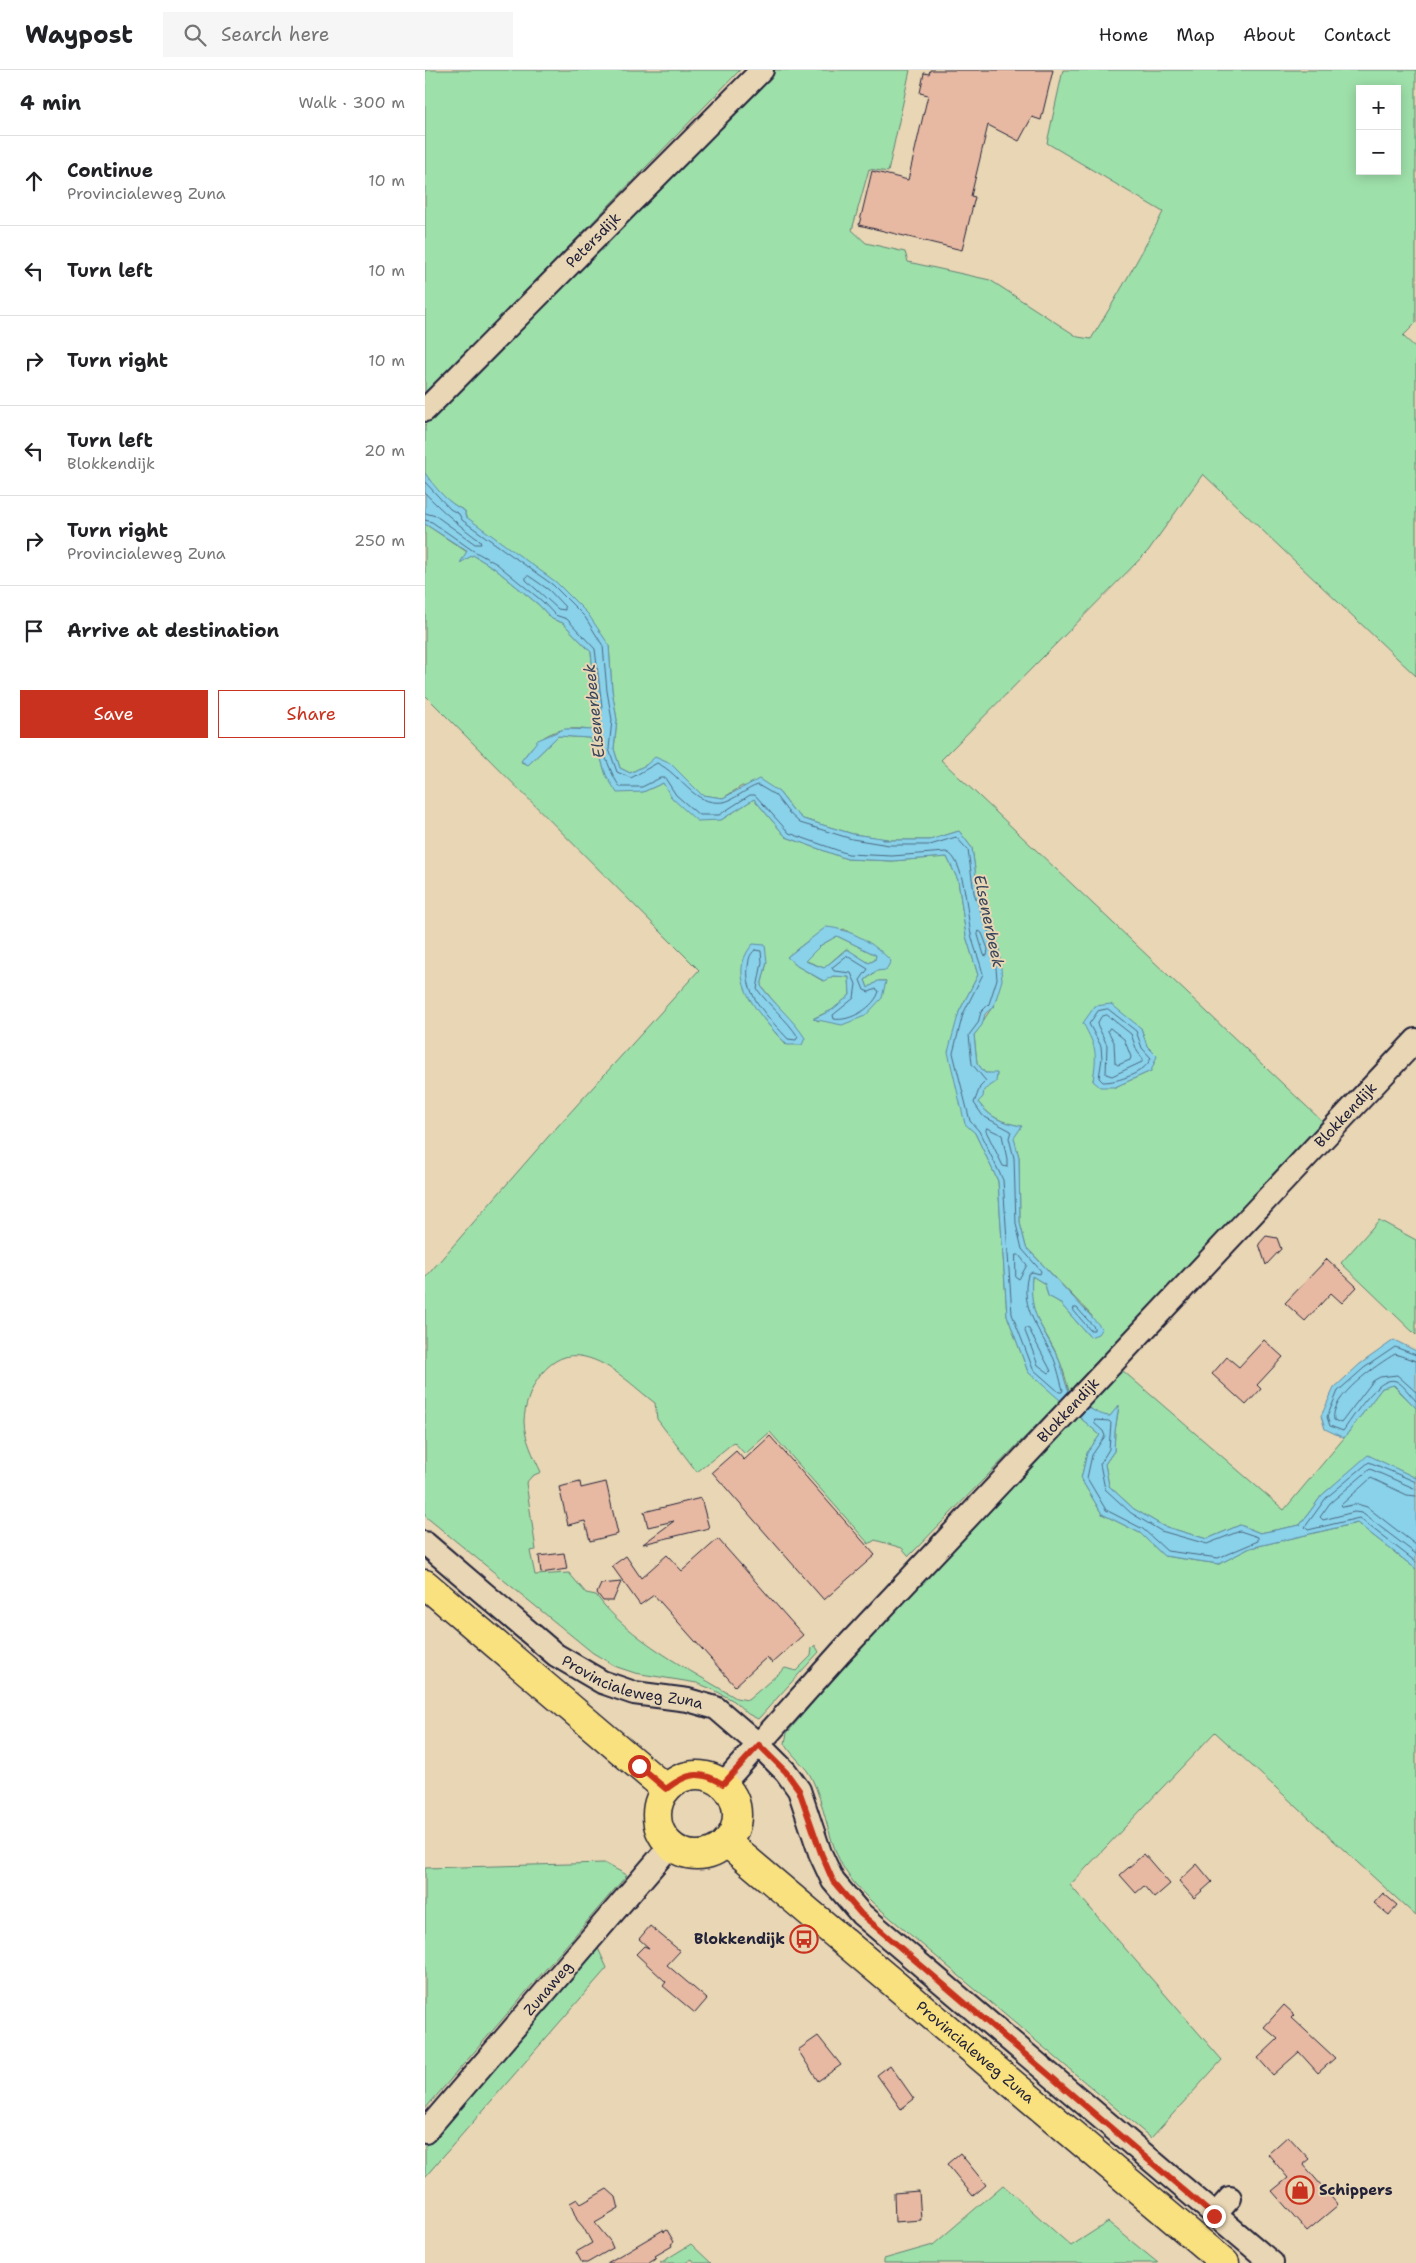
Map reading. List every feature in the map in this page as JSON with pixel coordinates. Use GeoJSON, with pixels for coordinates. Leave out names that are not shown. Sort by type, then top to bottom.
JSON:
{"type":"FeatureCollection","features":[{"type":"Feature","properties":{"kind":"main road"},"geometry":{"type":"LineString","coordinates":[[425,1584],[666,1789]]}},
{"type":"Feature","properties":{"kind":"main road"},"geometry":{"type":"LineString","coordinates":[[697,1774],[711,1777],[723,1784],[733,1798],[736,1809],[735,1827],[726,1842],[705,1854],[686,1854],[670,1846],[661,1832],[657,1821],[657,1805],[666,1789],[681,1778],[697,1774]]}},
{"type":"Feature","properties":{"kind":"main road","name":"Provincialeweg Zuna"},"geometry":{"type":"LineString","coordinates":[[726,1842],[1225,2263]]}},
{"type":"Feature","properties":{"kind":"street","name":"Petersdijk"},"geometry":{"type":"LineString","coordinates":[[425,410],[762,70]]}},
{"type":"Feature","properties":{"kind":"street","name":"Blokkendijk"},"geometry":{"type":"LineString","coordinates":[[723,1784],[843,1650],[1416,1040]]}},
{"type":"Feature","properties":{"kind":"street","name":"Provincialeweg Zuna"},"geometry":{"type":"LineString","coordinates":[[425,1543],[556,1655],[602,1682],[634,1693],[688,1700],[716,1708],[759,1745],[786,1772],[799,1790],[833,1881],[861,1914],[1271,2263]]}},
{"type":"Feature","properties":{"kind":"street","name":"Zunaweg"},"geometry":{"type":"LineString","coordinates":[[425,2132],[670,1846]]}},
{"type":"Feature","properties":{"kind":"street"},"geometry":{"type":"LineString","coordinates":[[1214,2216],[1230,2198]]}},
{"type":"Feature","properties":{"kind":"green space"},"geometry":{"type":"Polygon","coordinates":[[[425,70],[740,70],[425,395],[425,70]]]}},
{"type":"Feature","properties":{"kind":"green space"},"geometry":{"type":"Polygon","coordinates":[[[775,70],[910,70],[888,172],[869,169],[852,230],[866,243],[905,252],[908,262],[990,280],[1078,337],[1091,339],[1129,276],[1163,212],[1047,143],[1063,70],[1416,70],[1416,323],[1403,336],[1416,348],[1416,676],[1203,474],[1148,551],[941,760],[1323,1122],[1069,1391],[1058,1357],[1034,1311],[1031,1290],[1032,1276],[1045,1284],[1048,1296],[1059,1302],[1090,1337],[1092,1316],[1026,1247],[1020,1223],[1019,1157],[1013,1138],[1021,1126],[997,1118],[987,1112],[978,1102],[984,1090],[995,1081],[997,1074],[985,1073],[977,1063],[974,1035],[994,1006],[999,946],[978,891],[972,848],[959,831],[930,840],[866,840],[885,839],[853,834],[803,819],[779,792],[742,786],[723,798],[702,795],[671,764],[646,765],[630,773],[620,768],[614,749],[617,720],[612,690],[609,645],[465,516],[465,511],[436,490],[425,473],[425,425],[775,70]],[[1141,1028],[1096,1046],[1097,1058],[1093,1081],[1115,1087],[1151,1071],[1147,1046],[1141,1028]]]}},
{"type":"Feature","properties":{"kind":"green space"},"geometry":{"type":"Polygon","coordinates":[[[425,524],[467,552],[461,562],[473,555],[494,568],[539,605],[552,619],[563,623],[591,652],[597,707],[595,731],[572,729],[552,733],[535,744],[521,762],[528,765],[558,736],[589,738],[598,749],[606,775],[643,792],[663,783],[672,798],[721,820],[754,799],[786,837],[847,859],[892,861],[947,857],[958,880],[966,936],[978,975],[959,1012],[965,1123],[975,1133],[998,1181],[1007,1315],[1028,1372],[1061,1400],[909,1556],[902,1548],[875,1540],[869,1544],[770,1432],[745,1454],[734,1442],[697,1472],[657,1419],[655,1403],[622,1376],[595,1360],[572,1356],[560,1359],[550,1365],[534,1385],[525,1409],[524,1427],[541,1472],[532,1476],[526,1483],[536,1550],[530,1551],[535,1575],[569,1573],[586,1593],[596,1595],[609,1611],[642,1640],[736,1698],[748,1700],[785,1668],[796,1671],[811,1656],[812,1648],[815,1645],[819,1652],[758,1719],[748,1714],[734,1701],[697,1683],[635,1673],[617,1667],[593,1653],[425,1516],[425,1278],[548,1137],[699,970],[425,695],[425,524]],[[844,929],[810,939],[787,957],[797,966],[823,981],[833,976],[849,977],[850,995],[832,1010],[814,1018],[818,1021],[886,981],[878,981],[868,988],[865,980],[891,961],[844,929]],[[767,962],[749,998],[786,1045],[781,1010],[761,986],[767,962]]]}},
{"type":"Feature","properties":{"kind":"green space"},"geometry":{"type":"Polygon","coordinates":[[[837,936],[876,955],[875,960],[869,963],[846,949],[824,968],[804,960],[821,945],[837,936]]]}},
{"type":"Feature","properties":{"kind":"green space"},"geometry":{"type":"Polygon","coordinates":[[[1379,1220],[1416,1240],[1416,1335],[1341,1263],[1379,1220]]]}},
{"type":"Feature","properties":{"kind":"green space"},"geometry":{"type":"Polygon","coordinates":[[[1122,1370],[1284,1510],[1344,1438],[1382,1388],[1393,1385],[1416,1408],[1416,1478],[1368,1456],[1322,1495],[1300,1525],[1260,1533],[1240,1525],[1207,1539],[1163,1526],[1134,1509],[1109,1486],[1105,1464],[1114,1451],[1119,1406],[1110,1416],[1101,1416],[1087,1406],[1122,1370]]]}},
{"type":"Feature","properties":{"kind":"green space"},"geometry":{"type":"Polygon","coordinates":[[[1078,1416],[1100,1435],[1087,1453],[1081,1479],[1102,1514],[1140,1533],[1164,1556],[1219,1564],[1250,1548],[1357,1523],[1416,1569],[1416,1916],[1215,1732],[1070,1885],[1222,2060],[1151,2138],[874,1904],[859,1888],[846,1872],[839,1859],[831,1839],[820,1798],[812,1779],[785,1743],[787,1733],[860,1647],[1078,1416]]]}},
{"type":"Feature","properties":{"kind":"green space"},"geometry":{"type":"Polygon","coordinates":[[[604,1863],[627,1875],[425,2109],[425,1868],[604,1863]]]}},
{"type":"Feature","properties":{"kind":"green space"},"geometry":{"type":"Polygon","coordinates":[[[597,1946],[607,1968],[425,2177],[425,2145],[597,1946]]]}},
{"type":"Feature","properties":{"kind":"green space"},"geometry":{"type":"Polygon","coordinates":[[[1003,2185],[1071,2246],[1108,2222],[1158,2263],[884,2263],[884,2259],[933,2245],[1003,2185]]]}},
{"type":"Feature","properties":{"kind":"green space"},"geometry":{"type":"Polygon","coordinates":[[[691,2244],[711,2263],[695,2263],[692,2259],[685,2263],[660,2263],[691,2244]]]}},
{"type":"Feature","properties":{"kind":"water","name":"Elsenerbeek"},"geometry":{"type":"Polygon","coordinates":[[[425,473],[443,495],[465,511],[465,516],[556,582],[588,614],[609,645],[612,690],[617,720],[614,749],[620,768],[630,773],[646,765],[655,757],[671,764],[702,795],[723,798],[759,779],[779,792],[803,819],[853,834],[888,839],[882,840],[930,840],[959,831],[972,848],[978,891],[999,946],[1002,980],[994,1006],[985,1014],[982,1025],[974,1035],[977,1063],[985,1073],[997,1073],[996,1082],[984,1090],[983,1097],[978,1102],[997,1119],[1022,1126],[1014,1138],[1019,1157],[1020,1223],[1026,1247],[1102,1328],[1098,1334],[1090,1337],[1059,1302],[1048,1296],[1045,1284],[1032,1276],[1034,1310],[1059,1360],[1068,1389],[1081,1402],[1105,1415],[1110,1416],[1119,1405],[1114,1451],[1105,1464],[1109,1486],[1134,1509],[1163,1526],[1207,1539],[1240,1525],[1260,1533],[1300,1525],[1322,1495],[1368,1455],[1416,1478],[1416,1569],[1357,1523],[1250,1548],[1219,1564],[1164,1556],[1140,1533],[1102,1514],[1081,1479],[1087,1453],[1100,1435],[1028,1372],[1007,1315],[998,1181],[975,1133],[965,1124],[948,1052],[959,1012],[978,975],[966,936],[958,880],[947,857],[892,861],[847,859],[786,837],[754,799],[721,820],[697,821],[672,798],[663,783],[643,792],[617,793],[606,775],[598,749],[589,738],[558,736],[528,765],[521,761],[538,740],[564,729],[595,730],[597,707],[591,652],[563,623],[552,619],[539,605],[494,568],[473,555],[460,563],[467,551],[425,524],[425,473]]]}},
{"type":"Feature","properties":{"kind":"water"},"geometry":{"type":"Polygon","coordinates":[[[826,927],[835,928],[862,938],[891,961],[886,970],[876,971],[865,980],[868,988],[878,981],[886,981],[882,998],[865,1016],[842,1025],[813,1019],[832,1010],[850,995],[849,977],[833,976],[824,981],[797,966],[787,957],[826,927]],[[837,936],[821,945],[805,961],[824,968],[847,949],[869,963],[875,960],[876,955],[837,936]]]}},
{"type":"Feature","properties":{"kind":"water"},"geometry":{"type":"Polygon","coordinates":[[[753,944],[765,945],[767,962],[761,986],[805,1038],[802,1045],[787,1045],[767,1023],[749,998],[742,971],[745,957],[753,944]]]}},
{"type":"Feature","properties":{"kind":"water"},"geometry":{"type":"Polygon","coordinates":[[[1111,1004],[1141,1028],[1147,1046],[1157,1056],[1151,1071],[1115,1087],[1100,1087],[1093,1081],[1095,1051],[1083,1023],[1095,1006],[1111,1004]]]}},
{"type":"Feature","properties":{"kind":"water"},"geometry":{"type":"Polygon","coordinates":[[[1394,1340],[1416,1351],[1416,1408],[1394,1385],[1382,1388],[1344,1438],[1325,1429],[1321,1416],[1334,1388],[1360,1364],[1394,1340]]]}},
{"type":"Feature","properties":{"kind":"building"},"geometry":{"type":"Polygon","coordinates":[[[930,70],[1053,70],[1041,120],[1032,117],[1019,141],[988,125],[971,196],[975,197],[962,250],[859,225],[872,171],[908,180],[928,95],[920,93],[924,73],[929,74],[930,70]]]}},
{"type":"Feature","properties":{"kind":"building"},"geometry":{"type":"Polygon","coordinates":[[[1266,1236],[1277,1238],[1281,1249],[1266,1265],[1259,1244],[1266,1236]]]}},
{"type":"Feature","properties":{"kind":"building"},"geometry":{"type":"Polygon","coordinates":[[[1327,1259],[1357,1287],[1342,1303],[1331,1293],[1305,1321],[1285,1303],[1327,1259]]]}},
{"type":"Feature","properties":{"kind":"building"},"geometry":{"type":"Polygon","coordinates":[[[1264,1340],[1283,1357],[1257,1385],[1261,1389],[1246,1405],[1212,1374],[1227,1357],[1239,1367],[1264,1340]]]}},
{"type":"Feature","properties":{"kind":"building"},"geometry":{"type":"Polygon","coordinates":[[[770,1436],[875,1555],[824,1600],[712,1472],[736,1451],[744,1460],[770,1436]]]}},
{"type":"Feature","properties":{"kind":"building"},"geometry":{"type":"Polygon","coordinates":[[[580,1482],[581,1488],[606,1482],[618,1534],[590,1541],[585,1521],[568,1525],[559,1487],[580,1482]]]}},
{"type":"Feature","properties":{"kind":"building"},"geometry":{"type":"Polygon","coordinates":[[[701,1498],[709,1528],[643,1544],[674,1521],[648,1527],[644,1512],[701,1498]]]}},
{"type":"Feature","properties":{"kind":"building"},"geometry":{"type":"Polygon","coordinates":[[[718,1539],[803,1635],[772,1663],[767,1657],[735,1686],[654,1595],[640,1605],[612,1566],[626,1556],[641,1578],[667,1555],[682,1571],[718,1539]]]}},
{"type":"Feature","properties":{"kind":"building"},"geometry":{"type":"Polygon","coordinates":[[[564,1553],[567,1569],[541,1573],[539,1556],[564,1553]]]}},
{"type":"Feature","properties":{"kind":"building"},"geometry":{"type":"Polygon","coordinates":[[[621,1582],[613,1601],[603,1601],[597,1593],[601,1584],[621,1582]]]}},
{"type":"Feature","properties":{"kind":"building"},"geometry":{"type":"Polygon","coordinates":[[[1144,1854],[1170,1884],[1154,1898],[1144,1886],[1136,1893],[1120,1875],[1144,1854]]]}},
{"type":"Feature","properties":{"kind":"building"},"geometry":{"type":"Polygon","coordinates":[[[1197,1864],[1212,1882],[1194,1898],[1179,1881],[1197,1864]]]}},
{"type":"Feature","properties":{"kind":"building"},"geometry":{"type":"Polygon","coordinates":[[[1383,1893],[1397,1905],[1389,1915],[1374,1903],[1383,1893]]]}},
{"type":"Feature","properties":{"kind":"building"},"geometry":{"type":"Polygon","coordinates":[[[650,1926],[680,1951],[667,1965],[707,1999],[695,2013],[663,1986],[666,1982],[636,1954],[644,1946],[649,1948],[639,1939],[650,1926]]]}},
{"type":"Feature","properties":{"kind":"building"},"geometry":{"type":"Polygon","coordinates":[[[1284,2005],[1295,2015],[1292,2018],[1335,2058],[1318,2073],[1299,2052],[1273,2075],[1258,2058],[1278,2039],[1264,2027],[1284,2005]]]}},
{"type":"Feature","properties":{"kind":"building"},"geometry":{"type":"Polygon","coordinates":[[[818,2036],[841,2065],[818,2081],[798,2050],[818,2036]]]}},
{"type":"Feature","properties":{"kind":"building"},"geometry":{"type":"Polygon","coordinates":[[[890,2065],[914,2099],[901,2109],[877,2075],[890,2065]]]}},
{"type":"Feature","properties":{"kind":"building"},"geometry":{"type":"Polygon","coordinates":[[[1288,2136],[1309,2159],[1303,2164],[1338,2205],[1307,2231],[1272,2191],[1288,2178],[1268,2154],[1288,2136]]]}},
{"type":"Feature","properties":{"kind":"building"},"geometry":{"type":"Polygon","coordinates":[[[960,2153],[986,2185],[973,2196],[947,2164],[960,2153]]]}},
{"type":"Feature","properties":{"kind":"building"},"geometry":{"type":"Polygon","coordinates":[[[607,2189],[616,2197],[619,2209],[595,2223],[610,2241],[613,2248],[587,2263],[582,2263],[576,2252],[592,2243],[577,2220],[570,2203],[577,2199],[581,2204],[607,2189]]]}},
{"type":"Feature","properties":{"kind":"building"},"geometry":{"type":"Polygon","coordinates":[[[919,2191],[921,2220],[895,2222],[894,2193],[919,2191]]]}},
{"type":"Feature","properties":{"kind":"building"},"geometry":{"type":"Polygon","coordinates":[[[663,2230],[664,2232],[667,2230],[674,2242],[671,2244],[672,2246],[655,2256],[657,2258],[649,2263],[607,2263],[663,2230]]]}},
{"type":"Feature","properties":{"kind":"place","name":"Blokkendijk"},"geometry":{"type":"Point","coordinates":[804,1939]}},
{"type":"Feature","properties":{"kind":"place","name":"Schippers"},"geometry":{"type":"Point","coordinates":[1300,2190]}},
{"type":"Feature","properties":{"kind":"route"},"geometry":{"type":"LineString","coordinates":[[639,1766],[666,1789],[681,1778],[697,1774],[711,1777],[723,1784],[759,1745],[786,1772],[799,1790],[833,1881],[861,1914],[1214,2216]]}}]}
